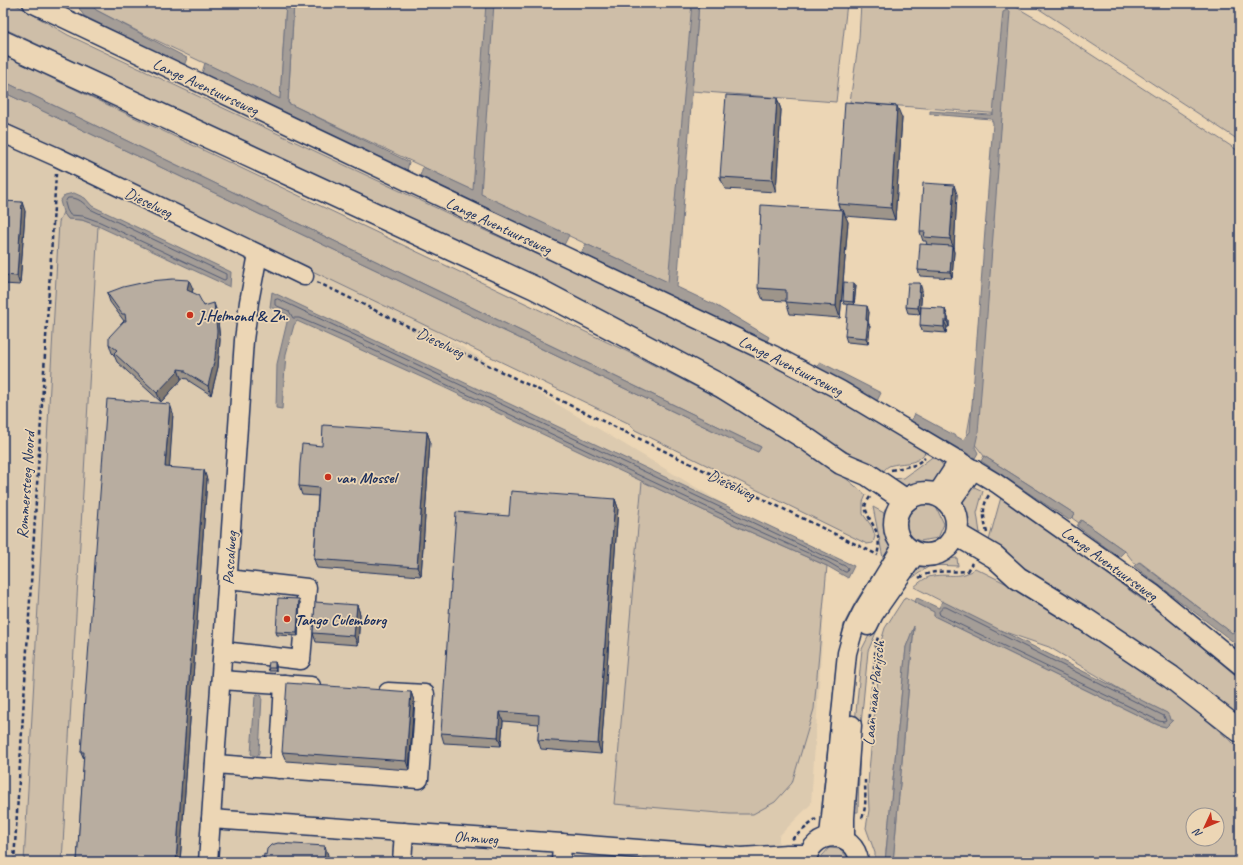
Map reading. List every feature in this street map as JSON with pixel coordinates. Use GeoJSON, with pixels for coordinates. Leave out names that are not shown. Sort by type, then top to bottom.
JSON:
{"type":"FeatureCollection","features":[{"type":"Feature","properties":{"kind":"main road"},"geometry":{"type":"LineString","coordinates":[[3,42],[535,288],[721,386],[808,440],[841,463],[861,485],[876,488],[901,507]]}},
{"type":"Feature","properties":{"kind":"main road"},"geometry":{"type":"LineString","coordinates":[[928,492],[943,499],[954,510],[957,518],[952,540],[941,551],[933,554],[925,555],[910,549],[898,538],[895,530],[895,521],[901,507],[912,495],[920,493],[928,492]]}},
{"type":"Feature","properties":{"kind":"main road"},"geometry":{"type":"LineString","coordinates":[[952,540],[978,555],[994,557],[1018,578],[1086,620],[1171,677],[1240,731]]}},
{"type":"Feature","properties":{"kind":"street","name":"Lange Aventuurseweg"},"geometry":{"type":"LineString","coordinates":[[32,3],[775,356],[840,390],[996,483],[1152,593],[1240,665]]}},
{"type":"Feature","properties":{"kind":"street","name":"Dieselweg"},"geometry":{"type":"LineString","coordinates":[[3,133],[57,157],[304,276]]}},
{"type":"Feature","properties":{"kind":"street","name":"Pascalweg"},"geometry":{"type":"LineString","coordinates":[[208,862],[244,340],[248,302],[258,254]]}},
{"type":"Feature","properties":{"kind":"street"},"geometry":{"type":"LineString","coordinates":[[943,499],[966,464]]}},
{"type":"Feature","properties":{"kind":"street","name":"Laan naar Parijsch"},"geometry":{"type":"LineString","coordinates":[[837,839],[848,653],[854,628],[862,612],[910,549]]}},
{"type":"Feature","properties":{"kind":"street"},"geometry":{"type":"LineString","coordinates":[[223,651],[301,660],[307,588],[228,579]]}},
{"type":"Feature","properties":{"kind":"street"},"geometry":{"type":"LineString","coordinates":[[221,680],[331,688]]}},
{"type":"Feature","properties":{"kind":"street"},"geometry":{"type":"LineString","coordinates":[[278,769],[284,684]]}},
{"type":"Feature","properties":{"kind":"street"},"geometry":{"type":"LineString","coordinates":[[215,764],[419,779],[425,694],[370,690]]}},
{"type":"Feature","properties":{"kind":"street","name":"Ohmweg"},"geometry":{"type":"LineString","coordinates":[[211,819],[741,857],[787,854],[807,858]]}},
{"type":"Feature","properties":{"kind":"street"},"geometry":{"type":"LineString","coordinates":[[402,862],[404,832]]}},
{"type":"Feature","properties":{"kind":"street"},"geometry":{"type":"LineString","coordinates":[[807,858],[816,843],[837,839],[853,846],[859,862]]}},
{"type":"Feature","properties":{"kind":"street"},"geometry":{"type":"LineString","coordinates":[[560,862],[562,843]]}},
{"type":"Feature","properties":{"kind":"street","name":"Ohmweg"},"geometry":{"type":"LineString","coordinates":[[741,857],[759,862]]}},
{"type":"Feature","properties":{"kind":"path","name":"Rommersteeg Noord"},"geometry":{"type":"LineString","coordinates":[[14,862],[57,157]]}},
{"type":"Feature","properties":{"kind":"path","name":"Dieselweg"},"geometry":{"type":"LineString","coordinates":[[304,276],[878,555]]}},
{"type":"Feature","properties":{"kind":"path"},"geometry":{"type":"LineString","coordinates":[[875,562],[878,555],[878,536],[866,507],[866,503],[889,470],[915,465],[927,456],[934,445]]}},
{"type":"Feature","properties":{"kind":"path"},"geometry":{"type":"LineString","coordinates":[[915,581],[932,572],[942,571],[956,573],[967,571],[988,537],[984,518],[985,504],[986,499],[996,483]]}},
{"type":"Feature","properties":{"kind":"path","name":"Laan naar Parijsch"},"geometry":{"type":"LineString","coordinates":[[868,728],[876,644],[880,632]]}},
{"type":"Feature","properties":{"kind":"path"},"geometry":{"type":"LineString","coordinates":[[859,824],[864,813],[866,801],[865,775]]}},
{"type":"Feature","properties":{"kind":"shaded area"},"geometry":{"type":"Polygon","coordinates":[[[3,3],[13,3],[68,35],[353,169],[475,226],[773,360],[927,449],[919,459],[889,466],[882,473],[812,431],[415,223],[3,28],[3,3]]]}},
{"type":"Feature","properties":{"kind":"shaded area"},"geometry":{"type":"Polygon","coordinates":[[[90,3],[286,3],[280,99],[143,34],[96,10],[90,3]]]}},
{"type":"Feature","properties":{"kind":"shaded area"},"geometry":{"type":"Polygon","coordinates":[[[294,3],[698,3],[675,286],[288,103],[294,3]]]}},
{"type":"Feature","properties":{"kind":"shaded area"},"geometry":{"type":"Polygon","coordinates":[[[699,3],[847,3],[836,102],[692,91],[699,3]]]}},
{"type":"Feature","properties":{"kind":"shaded area"},"geometry":{"type":"Polygon","coordinates":[[[861,3],[1002,3],[1008,6],[1016,7],[1040,21],[1240,152],[1240,608],[1239,624],[1236,631],[1232,633],[1140,562],[1136,565],[1125,551],[1081,520],[1079,523],[1072,518],[1075,514],[984,456],[967,434],[978,373],[1002,114],[850,102],[859,38],[861,3]]]}},
{"type":"Feature","properties":{"kind":"shaded area"},"geometry":{"type":"Polygon","coordinates":[[[1030,3],[1240,3],[1240,141],[1030,3]]]}},
{"type":"Feature","properties":{"kind":"shaded area"},"geometry":{"type":"Polygon","coordinates":[[[3,55],[628,352],[774,427],[837,471],[866,495],[863,502],[863,514],[872,527],[875,536],[873,543],[867,544],[635,430],[630,424],[3,122],[3,92],[758,452],[761,447],[3,81],[3,55]]]}},
{"type":"Feature","properties":{"kind":"shaded area"},"geometry":{"type":"Polygon","coordinates":[[[3,115],[399,309],[827,566],[811,804],[779,836],[778,862],[3,862],[3,115]]]}},
{"type":"Feature","properties":{"kind":"shaded area"},"geometry":{"type":"Polygon","coordinates":[[[63,212],[68,219],[82,220],[98,226],[62,862],[24,862],[59,222],[63,212]]]}},
{"type":"Feature","properties":{"kind":"shaded area"},"geometry":{"type":"Polygon","coordinates":[[[935,455],[944,467],[934,482],[902,490],[891,479],[904,478],[935,455]]]}},
{"type":"Feature","properties":{"kind":"shaded area"},"geometry":{"type":"Polygon","coordinates":[[[642,481],[730,523],[827,566],[814,709],[792,783],[775,802],[753,814],[730,814],[614,804],[642,481]]]}},
{"type":"Feature","properties":{"kind":"shaded area"},"geometry":{"type":"Polygon","coordinates":[[[972,486],[983,491],[977,513],[980,533],[969,532],[959,501],[972,486]]]}},
{"type":"Feature","properties":{"kind":"shaded area"},"geometry":{"type":"Polygon","coordinates":[[[1003,490],[1075,550],[1175,624],[1240,679],[1240,721],[988,544],[1003,490]]]}},
{"type":"Feature","properties":{"kind":"shaded area"},"geometry":{"type":"Polygon","coordinates":[[[922,504],[936,507],[944,524],[938,538],[920,541],[910,537],[906,525],[910,512],[922,504]]]}},
{"type":"Feature","properties":{"kind":"shaded area"},"geometry":{"type":"Polygon","coordinates":[[[873,507],[884,513],[890,536],[889,556],[883,558],[873,507]]]}},
{"type":"Feature","properties":{"kind":"shaded area"},"geometry":{"type":"Polygon","coordinates":[[[957,558],[958,566],[931,565],[912,578],[908,573],[925,561],[957,558]]]}},
{"type":"Feature","properties":{"kind":"shaded area"},"geometry":{"type":"Polygon","coordinates":[[[975,568],[1035,598],[1152,674],[1240,749],[1240,862],[893,862],[914,628],[906,647],[885,862],[875,862],[875,853],[866,828],[869,810],[869,770],[882,638],[885,628],[905,597],[935,612],[934,616],[1158,725],[1166,727],[1170,721],[1166,713],[1128,694],[1049,647],[996,629],[914,587],[922,580],[930,577],[939,575],[965,574],[975,568]]]}},
{"type":"Feature","properties":{"kind":"shaded area"},"geometry":{"type":"Polygon","coordinates":[[[874,573],[880,575],[846,640],[826,812],[821,814],[837,657],[844,624],[856,601],[874,573]]]}},
{"type":"Feature","properties":{"kind":"shaded area"},"geometry":{"type":"Polygon","coordinates":[[[882,610],[885,612],[868,651],[860,735],[858,812],[851,812],[855,723],[862,649],[882,610]]]}},
{"type":"Feature","properties":{"kind":"shaded area"},"geometry":{"type":"Polygon","coordinates":[[[829,848],[840,849],[850,860],[850,862],[820,862],[821,857],[829,848]]]}},
{"type":"Feature","properties":{"kind":"water"},"geometry":{"type":"Polygon","coordinates":[[[78,3],[90,3],[96,10],[187,58],[184,66],[84,16],[78,3]]]}},
{"type":"Feature","properties":{"kind":"water"},"geometry":{"type":"Polygon","coordinates":[[[286,3],[294,3],[288,103],[409,162],[407,171],[202,73],[205,63],[280,99],[286,3]]]}},
{"type":"Feature","properties":{"kind":"water"},"geometry":{"type":"Polygon","coordinates":[[[486,3],[494,3],[481,194],[569,235],[564,245],[420,176],[423,167],[473,190],[486,3]]]}},
{"type":"Feature","properties":{"kind":"water"},"geometry":{"type":"Polygon","coordinates":[[[692,3],[699,3],[677,287],[715,305],[769,337],[766,343],[581,253],[586,244],[668,282],[692,3]]]}},
{"type":"Feature","properties":{"kind":"water"},"geometry":{"type":"Polygon","coordinates":[[[1007,10],[1010,12],[978,433],[975,447],[978,453],[975,458],[911,421],[915,414],[963,440],[970,432],[993,123],[991,119],[930,114],[930,111],[993,114],[1003,12],[1007,10]]]}},
{"type":"Feature","properties":{"kind":"water"},"geometry":{"type":"Polygon","coordinates":[[[3,81],[761,447],[758,452],[3,92],[3,81]]]}},
{"type":"Feature","properties":{"kind":"water"},"geometry":{"type":"Polygon","coordinates":[[[74,193],[85,198],[92,206],[231,272],[230,287],[98,226],[82,220],[68,219],[63,212],[60,201],[65,195],[74,193]]]}},
{"type":"Feature","properties":{"kind":"water"},"geometry":{"type":"Polygon","coordinates":[[[272,292],[854,566],[848,578],[827,566],[730,523],[441,386],[297,321],[294,325],[286,354],[282,409],[276,408],[277,364],[288,318],[287,314],[270,307],[272,292]]]}},
{"type":"Feature","properties":{"kind":"water"},"geometry":{"type":"Polygon","coordinates":[[[820,362],[881,393],[877,401],[817,368],[820,362]]]}},
{"type":"Feature","properties":{"kind":"water"},"geometry":{"type":"Polygon","coordinates":[[[984,456],[1075,514],[1069,520],[981,461],[984,456]]]}},
{"type":"Feature","properties":{"kind":"water"},"geometry":{"type":"Polygon","coordinates":[[[1081,520],[1125,551],[1119,557],[1077,526],[1081,520]]]}},
{"type":"Feature","properties":{"kind":"water"},"geometry":{"type":"Polygon","coordinates":[[[1139,562],[1232,633],[1236,631],[1239,624],[1240,608],[1240,647],[1134,566],[1139,562]]]}},
{"type":"Feature","properties":{"kind":"water"},"geometry":{"type":"Polygon","coordinates":[[[917,598],[939,608],[942,601],[1167,713],[1170,720],[1173,720],[1166,727],[1158,725],[934,616],[934,612],[914,602],[917,598]]]}},
{"type":"Feature","properties":{"kind":"water"},"geometry":{"type":"Polygon","coordinates":[[[914,626],[893,862],[885,862],[906,647],[914,626]]]}},
{"type":"Feature","properties":{"kind":"water"},"geometry":{"type":"Polygon","coordinates":[[[257,694],[262,696],[259,753],[257,756],[251,754],[255,696],[257,694]]]}},
{"type":"Feature","properties":{"kind":"building"},"geometry":{"type":"Polygon","coordinates":[[[726,95],[777,98],[772,180],[720,177],[726,95]]]}},
{"type":"Feature","properties":{"kind":"building"},"geometry":{"type":"Polygon","coordinates":[[[845,102],[897,106],[891,208],[838,204],[845,102]]]}},
{"type":"Feature","properties":{"kind":"building"},"geometry":{"type":"Polygon","coordinates":[[[923,183],[954,185],[950,239],[924,237],[925,232],[920,232],[923,183]]]}},
{"type":"Feature","properties":{"kind":"building"},"geometry":{"type":"Polygon","coordinates":[[[3,201],[22,202],[17,276],[3,275],[3,201]]]}},
{"type":"Feature","properties":{"kind":"building"},"geometry":{"type":"Polygon","coordinates":[[[761,205],[843,210],[836,306],[786,302],[786,290],[758,288],[761,205]]]}},
{"type":"Feature","properties":{"kind":"building"},"geometry":{"type":"Polygon","coordinates":[[[920,244],[952,246],[950,272],[918,270],[920,244]]]}},
{"type":"Feature","properties":{"kind":"building"},"geometry":{"type":"Polygon","coordinates":[[[173,279],[189,280],[187,290],[198,295],[204,306],[214,303],[217,331],[215,358],[208,386],[185,372],[185,370],[178,369],[178,371],[157,393],[114,353],[117,350],[109,344],[109,337],[124,321],[126,321],[125,314],[122,314],[107,293],[123,287],[150,281],[173,279]]]}},
{"type":"Feature","properties":{"kind":"building"},"geometry":{"type":"Polygon","coordinates":[[[844,282],[854,283],[853,302],[843,301],[844,282]]]}},
{"type":"Feature","properties":{"kind":"building"},"geometry":{"type":"Polygon","coordinates":[[[908,283],[920,283],[918,308],[906,307],[908,283]]]}},
{"type":"Feature","properties":{"kind":"building"},"geometry":{"type":"Polygon","coordinates":[[[848,304],[867,306],[866,320],[868,321],[866,338],[845,336],[848,304]]]}},
{"type":"Feature","properties":{"kind":"building"},"geometry":{"type":"Polygon","coordinates":[[[921,307],[945,309],[947,321],[944,321],[944,327],[920,325],[921,307]]]}},
{"type":"Feature","properties":{"kind":"building"},"geometry":{"type":"Polygon","coordinates":[[[107,399],[170,404],[165,467],[204,470],[176,862],[77,862],[84,752],[81,752],[107,399]]]}},
{"type":"Feature","properties":{"kind":"building"},"geometry":{"type":"Polygon","coordinates":[[[323,425],[427,432],[417,567],[314,559],[319,488],[299,486],[300,464],[302,444],[322,446],[323,425]]]}},
{"type":"Feature","properties":{"kind":"building"},"geometry":{"type":"Polygon","coordinates":[[[511,491],[615,499],[598,744],[538,740],[539,715],[500,712],[498,737],[441,733],[456,512],[509,516],[511,491]]]}},
{"type":"Feature","properties":{"kind":"building"},"geometry":{"type":"Polygon","coordinates":[[[278,598],[299,599],[297,633],[276,632],[278,598]]]}},
{"type":"Feature","properties":{"kind":"building"},"geometry":{"type":"Polygon","coordinates":[[[315,602],[357,605],[354,636],[313,633],[315,602]]]}},
{"type":"Feature","properties":{"kind":"building"},"geometry":{"type":"Polygon","coordinates":[[[269,662],[275,662],[275,668],[268,668],[269,662]]]}},
{"type":"Feature","properties":{"kind":"building"},"geometry":{"type":"Polygon","coordinates":[[[287,683],[411,692],[406,761],[282,752],[287,683]]]}},
{"type":"Feature","properties":{"kind":"building"},"geometry":{"type":"Polygon","coordinates":[[[278,843],[325,846],[324,862],[263,862],[264,854],[266,855],[267,849],[271,845],[278,843]]]}},
{"type":"Feature","properties":{"kind":"place","name":"J.Helmond & Zn."},"geometry":{"type":"Point","coordinates":[190,315]}},
{"type":"Feature","properties":{"kind":"place","name":"van Mossel"},"geometry":{"type":"Point","coordinates":[328,477]}},
{"type":"Feature","properties":{"kind":"place","name":"Tango Culemborg"},"geometry":{"type":"Point","coordinates":[287,619]}}]}
